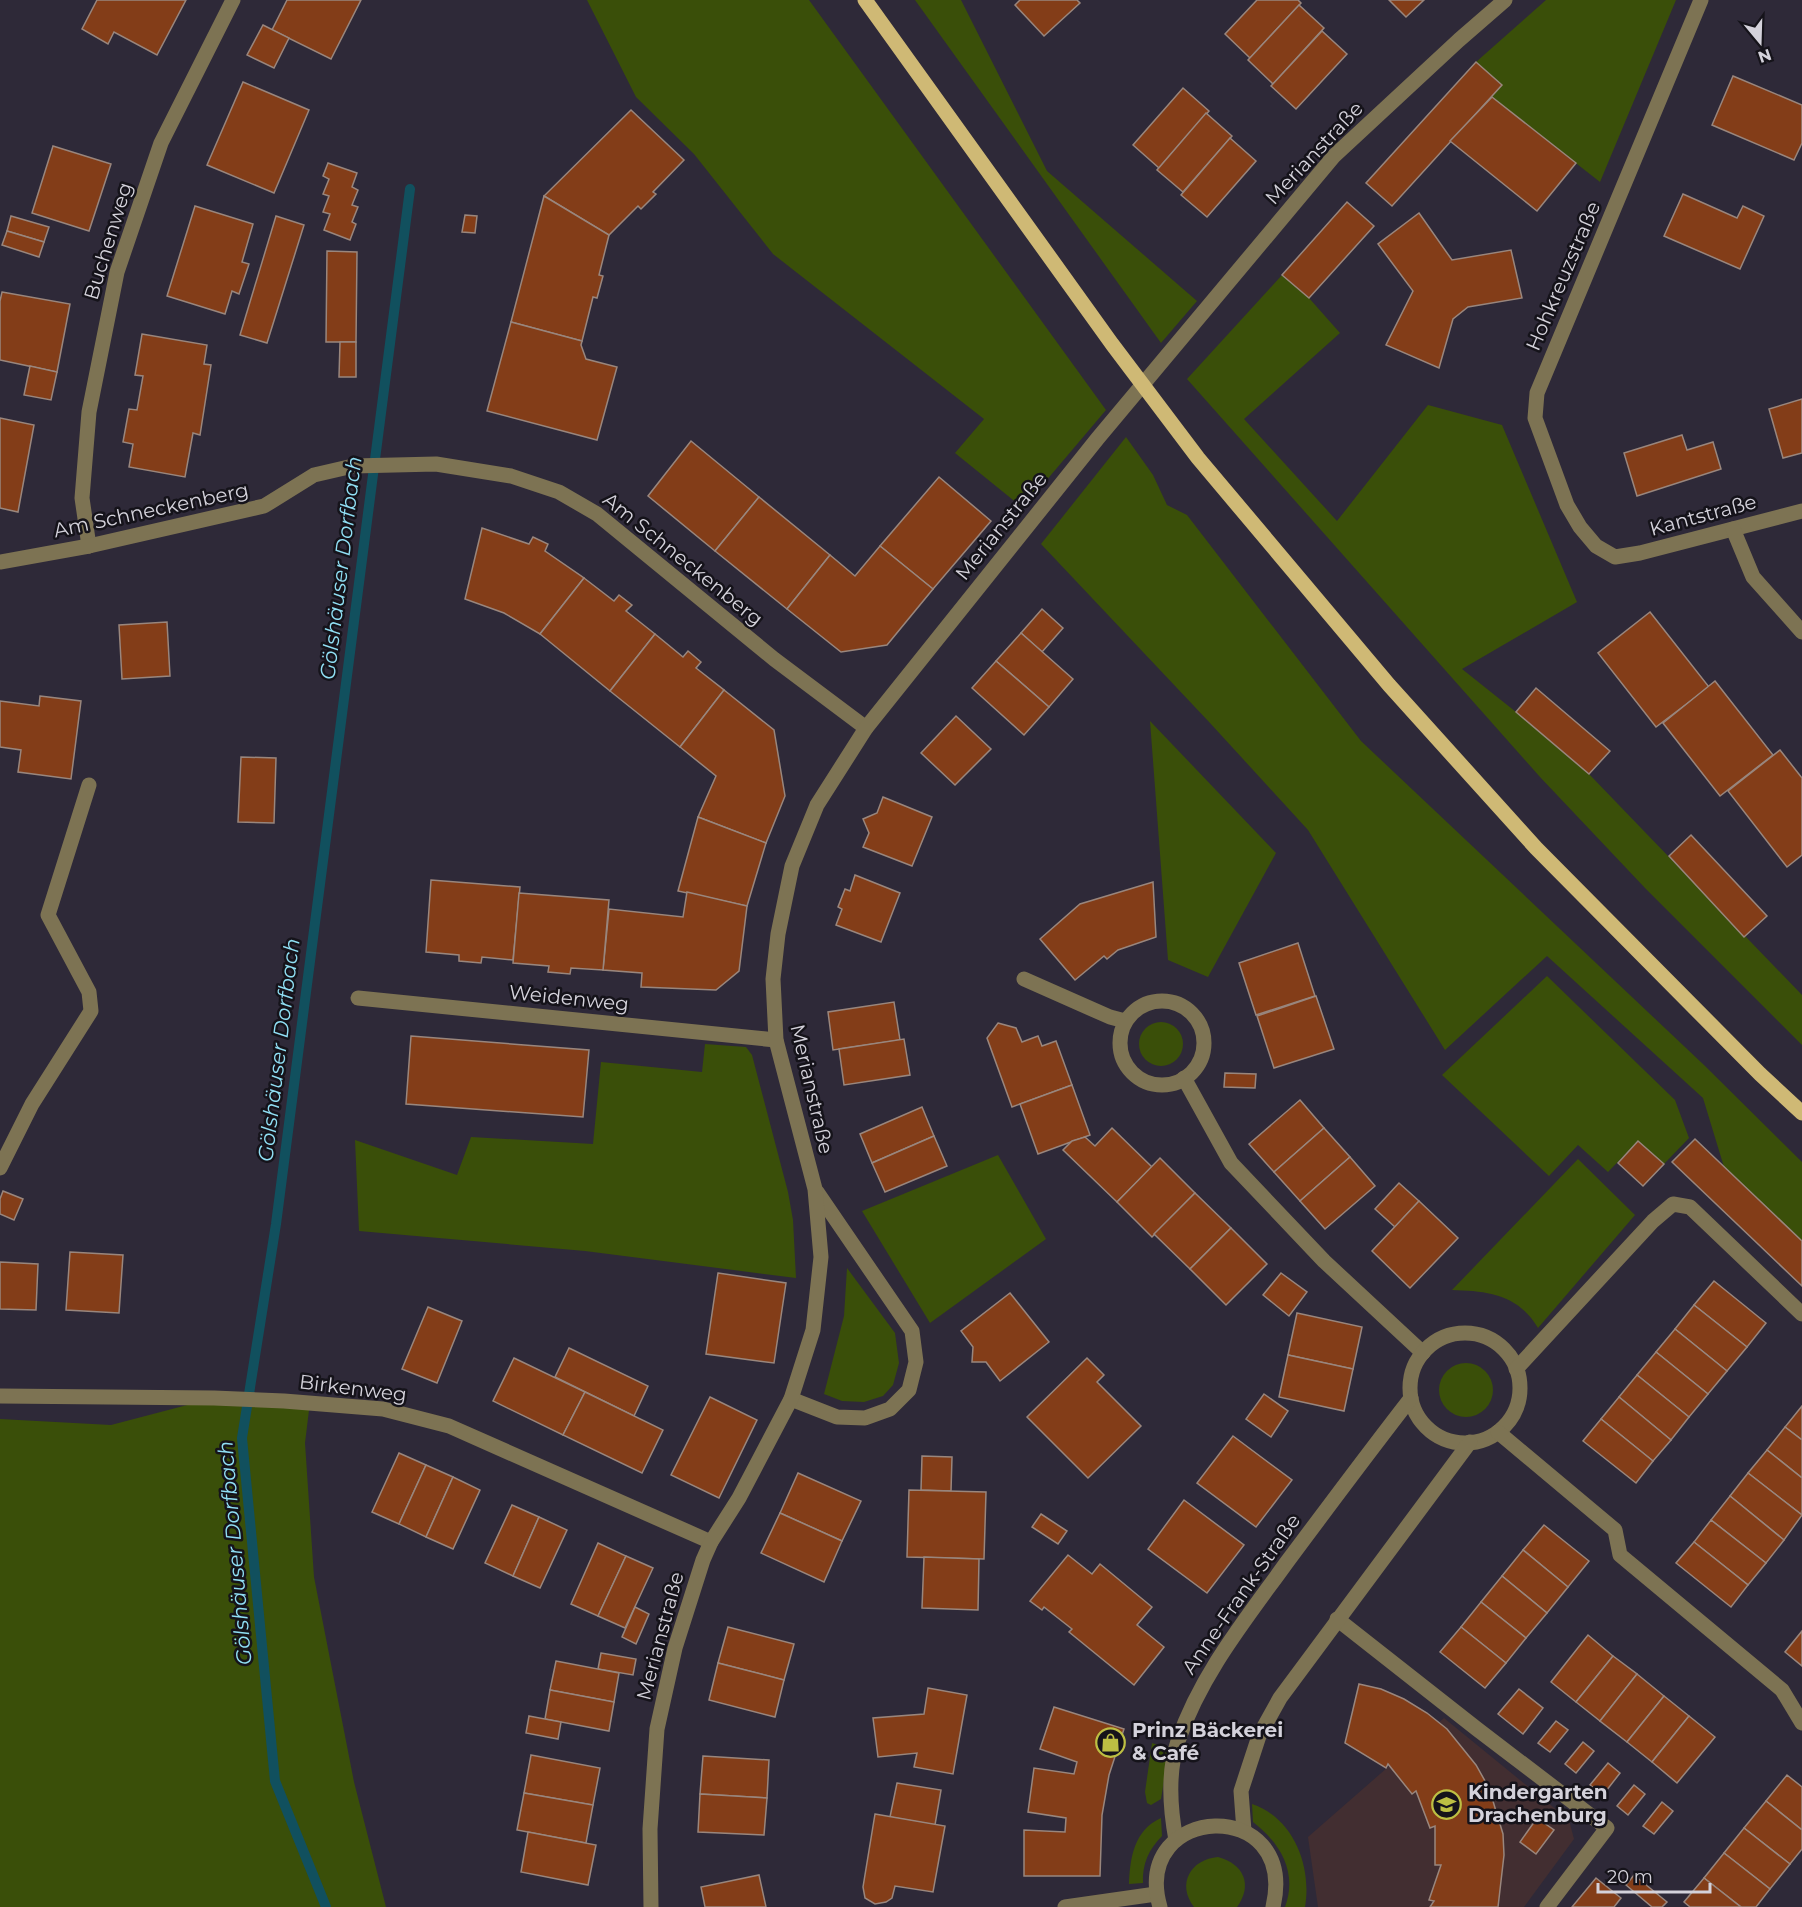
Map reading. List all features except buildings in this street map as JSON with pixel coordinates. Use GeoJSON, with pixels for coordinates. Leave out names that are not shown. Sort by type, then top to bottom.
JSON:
{"type":"FeatureCollection","features":[{"type":"Feature","properties":{"kind":"main road"},"geometry":{"type":"LineString","coordinates":[[864,0],[1112,344],[1198,458],[1389,685],[1536,848],[1802,1113]]}},
{"type":"Feature","properties":{"kind":"street","name":"Buchenweg"},"geometry":{"type":"LineString","coordinates":[[89,546],[82,498],[89,412],[117,272],[160,143],[233,0]]}},
{"type":"Feature","properties":{"kind":"street","name":"Merianstraße"},"geometry":{"type":"LineString","coordinates":[[651,1907],[650,1829],[657,1729],[675,1648],[703,1560],[711,1542],[739,1498],[791,1398],[813,1330],[822,1257],[815,1189],[776,1040],[773,979],[778,934],[792,866],[817,805],[866,728],[1098,438],[1334,156],[1505,0]]}},
{"type":"Feature","properties":{"kind":"street","name":"Hohkreuzstraße"},"geometry":{"type":"LineString","coordinates":[[1615,557],[1596,546],[1580,526],[1568,505],[1535,418],[1537,393],[1701,0]]}},
{"type":"Feature","properties":{"kind":"street","name":"Am Schneckenberg"},"geometry":{"type":"LineString","coordinates":[[0,562],[89,546],[264,506],[314,475],[353,466],[436,464],[511,476],[559,492],[597,514],[774,659],[866,728]]}},
{"type":"Feature","properties":{"kind":"street","name":"Kantstraße"},"geometry":{"type":"LineString","coordinates":[[1615,557],[1640,553],[1802,511]]}},
{"type":"Feature","properties":{"kind":"street"},"geometry":{"type":"LineString","coordinates":[[1733,529],[1753,577],[1802,632]]}},
{"type":"Feature","properties":{"kind":"street"},"geometry":{"type":"LineString","coordinates":[[0,1168],[32,1104],[91,1011],[89,992],[48,915],[89,784]]}},
{"type":"Feature","properties":{"kind":"street"},"geometry":{"type":"LineString","coordinates":[[1024,980],[1110,1017],[1125,1021]]}},
{"type":"Feature","properties":{"kind":"street","name":"Weidenweg"},"geometry":{"type":"LineString","coordinates":[[358,998],[658,1034],[776,1040]]}},
{"type":"Feature","properties":{"kind":"street"},"geometry":{"type":"LineString","coordinates":[[1155,1000],[1179,1004],[1190,1011],[1201,1027],[1204,1046],[1195,1070],[1172,1084],[1157,1085],[1144,1082],[1132,1073],[1124,1062],[1119,1048],[1120,1034],[1125,1021],[1133,1011],[1155,1000]]}},
{"type":"Feature","properties":{"kind":"street"},"geometry":{"type":"LineString","coordinates":[[1184,1078],[1231,1163],[1324,1261],[1423,1353],[1435,1342],[1450,1335],[1466,1333],[1482,1336],[1497,1343],[1509,1355],[1519,1380],[1517,1403],[1513,1414],[1498,1432],[1485,1439],[1470,1442],[1454,1442],[1439,1436],[1425,1426],[1416,1413],[1411,1398]]}},
{"type":"Feature","properties":{"kind":"street","name":"Merianstraße"},"geometry":{"type":"LineString","coordinates":[[791,1398],[837,1417],[865,1418],[890,1409],[909,1390],[916,1362],[912,1331],[815,1189]]}},
{"type":"Feature","properties":{"kind":"street"},"geometry":{"type":"LineString","coordinates":[[1516,1369],[1653,1221],[1673,1204],[1690,1207],[1802,1314]]}},
{"type":"Feature","properties":{"kind":"street","name":"Anne-Frank-Straße"},"geometry":{"type":"LineString","coordinates":[[1176,1840],[1170,1806],[1172,1776],[1178,1743],[1199,1690],[1230,1640],[1411,1398],[1412,1374],[1423,1353]]}},
{"type":"Feature","properties":{"kind":"street","name":"Birkenweg"},"geometry":{"type":"LineString","coordinates":[[0,1396],[214,1398],[383,1409],[448,1426],[711,1542]]}},
{"type":"Feature","properties":{"kind":"street"},"geometry":{"type":"LineString","coordinates":[[1498,1432],[1615,1530],[1620,1555],[1782,1690],[1802,1723]]}},
{"type":"Feature","properties":{"kind":"street"},"geometry":{"type":"LineString","coordinates":[[1244,1832],[1241,1791],[1259,1736],[1280,1698],[1470,1442]]}},
{"type":"Feature","properties":{"kind":"street"},"geometry":{"type":"LineString","coordinates":[[1337,1619],[1477,1730],[1607,1828],[1547,1907]]}},
{"type":"Feature","properties":{"kind":"street"},"geometry":{"type":"LineString","coordinates":[[1065,1907],[1158,1900],[1156,1879],[1160,1864],[1166,1851],[1176,1840],[1188,1832],[1209,1826],[1227,1826],[1244,1832],[1258,1842],[1269,1856],[1275,1872],[1276,1890],[1273,1907]]}},
{"type":"Feature","properties":{"kind":"shaded area","name":"Kindergarten Drachenburg"},"geometry":{"type":"Polygon","coordinates":[[[1444,1718],[1569,1820],[1574,1839],[1524,1907],[1318,1907],[1308,1837],[1444,1718]]]}},
{"type":"Feature","properties":{"kind":"green space"},"geometry":{"type":"Polygon","coordinates":[[[587,0],[809,0],[1106,410],[1023,508],[955,453],[984,419],[773,254],[694,154],[636,97],[587,0]]]}},
{"type":"Feature","properties":{"kind":"green space"},"geometry":{"type":"Polygon","coordinates":[[[915,0],[961,0],[1047,171],[1197,301],[1161,343],[915,0]]]}},
{"type":"Feature","properties":{"kind":"green space"},"geometry":{"type":"Polygon","coordinates":[[[1546,0],[1676,0],[1600,182],[1490,96],[1501,85],[1476,62],[1546,0]]]}},
{"type":"Feature","properties":{"kind":"green space"},"geometry":{"type":"Polygon","coordinates":[[[1282,275],[1309,298],[1340,333],[1244,419],[1337,521],[1428,405],[1502,425],[1577,602],[1462,669],[1589,774],[1802,995],[1802,1045],[1645,888],[1540,777],[1187,379],[1282,275]]]}},
{"type":"Feature","properties":{"kind":"green space"},"geometry":{"type":"Polygon","coordinates":[[[1126,437],[1153,475],[1167,505],[1187,515],[1361,741],[1704,1065],[1802,1162],[1802,1241],[1724,1167],[1703,1098],[1547,956],[1445,1050],[1308,830],[1041,544],[1126,437]]]}},
{"type":"Feature","properties":{"kind":"green space"},"geometry":{"type":"Polygon","coordinates":[[[1150,721],[1276,853],[1208,977],[1168,960],[1150,721]]]}},
{"type":"Feature","properties":{"kind":"green space"},"geometry":{"type":"Polygon","coordinates":[[[1547,976],[1675,1100],[1689,1138],[1664,1164],[1638,1141],[1608,1172],[1578,1145],[1549,1176],[1442,1075],[1547,976]]]}},
{"type":"Feature","properties":{"kind":"green space"},"geometry":{"type":"Polygon","coordinates":[[[1161,1022],[1177,1028],[1183,1044],[1177,1060],[1161,1066],[1145,1060],[1139,1044],[1145,1028],[1161,1022]]]}},
{"type":"Feature","properties":{"kind":"green space"},"geometry":{"type":"Polygon","coordinates":[[[705,1044],[746,1047],[752,1055],[788,1192],[793,1220],[796,1278],[585,1251],[359,1231],[355,1140],[457,1175],[471,1137],[593,1144],[601,1062],[702,1072],[705,1044]]]}},
{"type":"Feature","properties":{"kind":"green space"},"geometry":{"type":"Polygon","coordinates":[[[998,1155],[1046,1239],[930,1323],[862,1211],[998,1155]]]}},
{"type":"Feature","properties":{"kind":"green space"},"geometry":{"type":"Polygon","coordinates":[[[1578,1159],[1635,1215],[1538,1328],[1521,1308],[1511,1301],[1489,1293],[1452,1290],[1578,1159]]]}},
{"type":"Feature","properties":{"kind":"green space"},"geometry":{"type":"Polygon","coordinates":[[[847,1268],[895,1333],[899,1363],[893,1385],[883,1396],[864,1402],[842,1401],[824,1394],[844,1316],[847,1268]]]}},
{"type":"Feature","properties":{"kind":"green space"},"geometry":{"type":"Polygon","coordinates":[[[1466,1363],[1476,1365],[1485,1371],[1491,1380],[1493,1390],[1491,1400],[1485,1409],[1476,1415],[1466,1417],[1456,1415],[1447,1409],[1441,1400],[1439,1390],[1441,1380],[1447,1371],[1456,1365],[1466,1363]]]}},
{"type":"Feature","properties":{"kind":"green space"},"geometry":{"type":"Polygon","coordinates":[[[214,1398],[310,1402],[305,1443],[314,1577],[354,1782],[386,1907],[0,1907],[0,1419],[111,1425],[214,1398]]]}},
{"type":"Feature","properties":{"kind":"green space"},"geometry":{"type":"Polygon","coordinates":[[[1152,1743],[1169,1749],[1161,1799],[1151,1805],[1147,1803],[1145,1792],[1152,1743]]]}},
{"type":"Feature","properties":{"kind":"green space"},"geometry":{"type":"Polygon","coordinates":[[[1252,1804],[1279,1820],[1297,1846],[1306,1876],[1305,1907],[1285,1907],[1289,1882],[1288,1870],[1271,1839],[1253,1822],[1252,1804]]]}},
{"type":"Feature","properties":{"kind":"green space"},"geometry":{"type":"Polygon","coordinates":[[[1161,1818],[1162,1836],[1147,1857],[1143,1883],[1129,1884],[1132,1855],[1139,1837],[1152,1823],[1161,1818]]]}},
{"type":"Feature","properties":{"kind":"green space"},"geometry":{"type":"Polygon","coordinates":[[[1218,1857],[1227,1860],[1240,1870],[1245,1883],[1242,1899],[1237,1907],[1194,1907],[1186,1890],[1189,1874],[1200,1862],[1218,1857]]]}},
{"type":"Feature","properties":{"kind":"waterway","name":"Gölshäuser Dorfbach"},"geometry":{"type":"LineString","coordinates":[[326,1907],[275,1781],[242,1438],[276,1224],[410,189]]}},
{"type":"Feature","properties":{"kind":"place","name":"Prinz Bäckerei & Café"},"geometry":{"type":"Point","coordinates":[1111,1742]}},
{"type":"Feature","properties":{"kind":"place","name":"Kindergarten Drachenburg"},"geometry":{"type":"Point","coordinates":[1447,1804]}}]}
